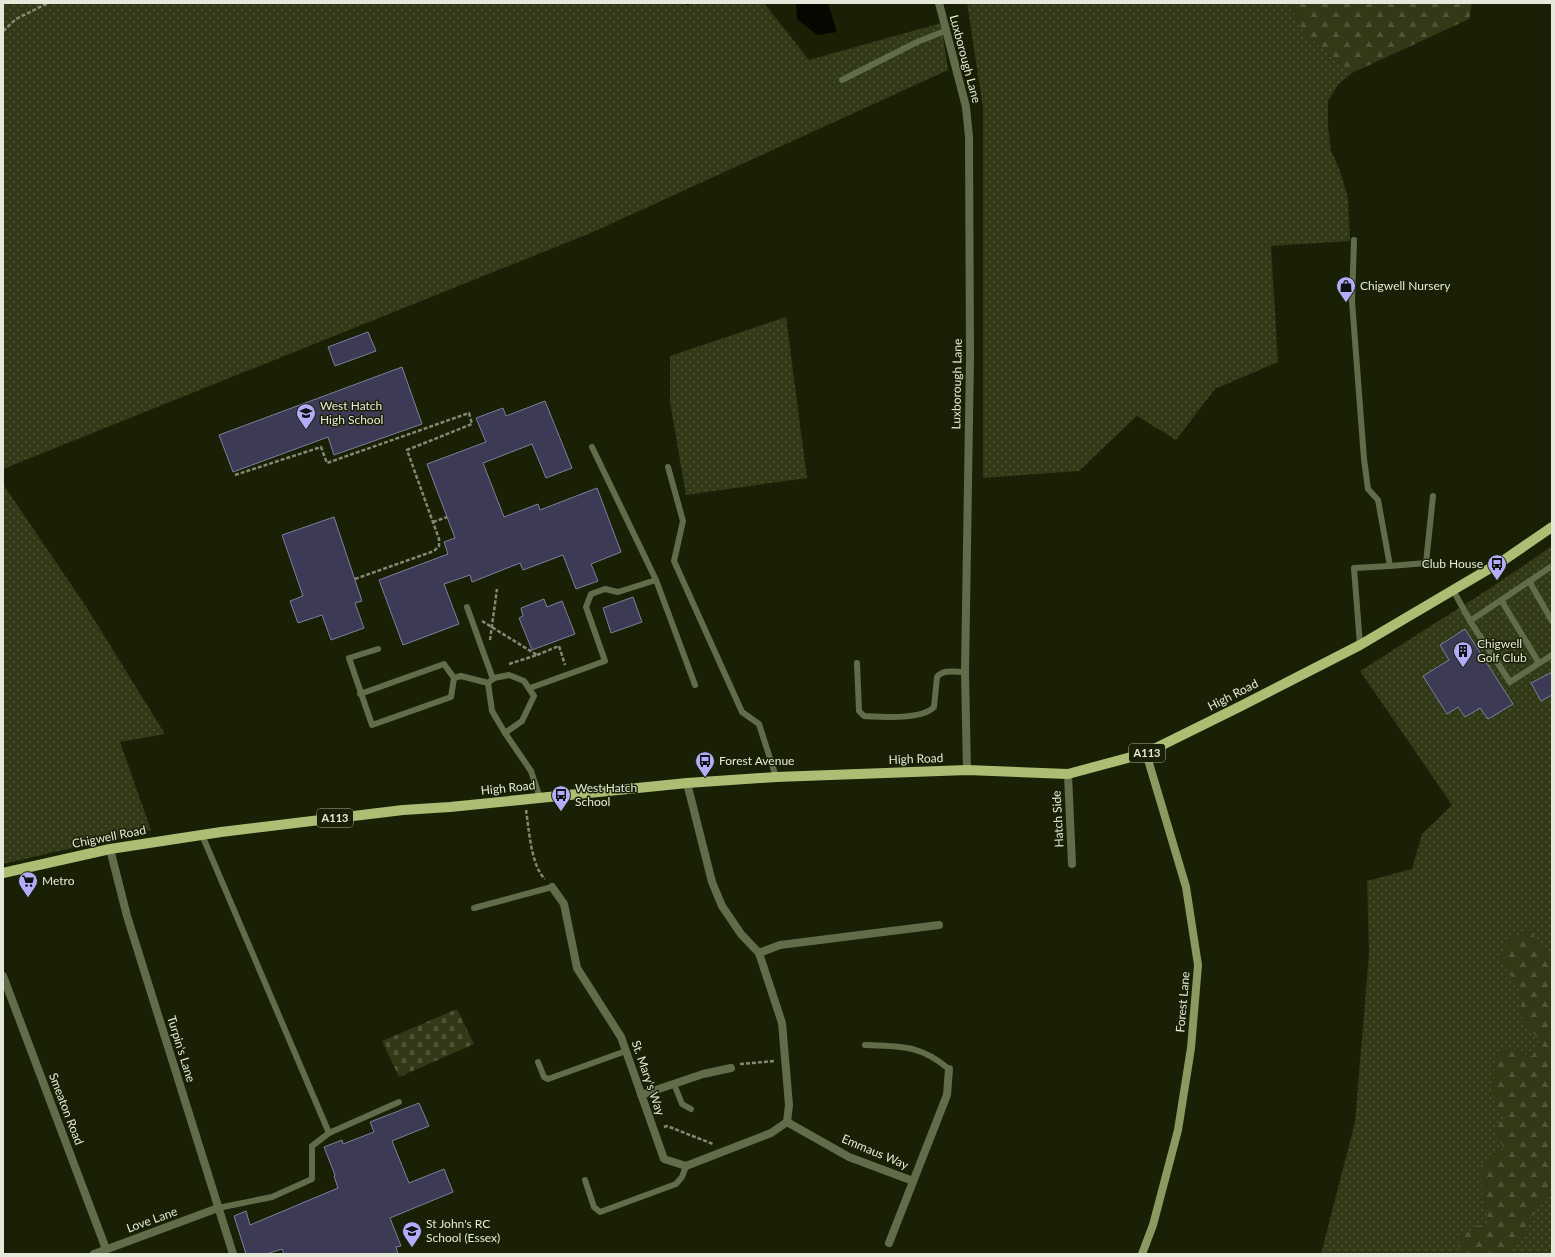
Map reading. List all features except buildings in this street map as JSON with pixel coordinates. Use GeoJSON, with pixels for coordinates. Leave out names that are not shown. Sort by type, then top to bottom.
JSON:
{"type":"FeatureCollection","features":[{"type":"Feature","properties":{"kind":"main road","name":"High Road"},"geometry":{"type":"LineString","coordinates":[[221,832],[403,810],[524,800],[687,783],[776,777],[967,770],[1068,774],[1146,753],[1360,645],[1504,560],[1552,527]]}},
{"type":"Feature","properties":{"kind":"main road","name":"Chigwell Road"},"geometry":{"type":"LineString","coordinates":[[3,873],[110,849],[221,832]]}},
{"type":"Feature","properties":{"kind":"street","name":"Luxborough Lane"},"geometry":{"type":"LineString","coordinates":[[939,3],[945,31],[966,107],[970,137],[970,357],[964,672],[967,770]]}},
{"type":"Feature","properties":{"kind":"street","name":"Forest Lane"},"geometry":{"type":"LineString","coordinates":[[1142,1254],[1153,1225],[1178,1130],[1191,1048],[1198,965],[1186,887],[1146,753]]}},
{"type":"Feature","properties":{"kind":"street","name":"Hatch Side"},"geometry":{"type":"LineString","coordinates":[[1068,774],[1072,864]]}},
{"type":"Feature","properties":{"kind":"street"},"geometry":{"type":"LineString","coordinates":[[686,1166],[771,1133],[787,1122],[789,1105],[782,1023],[759,953],[741,934],[722,906],[712,882],[687,783]]}},
{"type":"Feature","properties":{"kind":"street","name":"Turpin's Lane"},"geometry":{"type":"LineString","coordinates":[[110,849],[127,916],[218,1208],[234,1254]]}},
{"type":"Feature","properties":{"kind":"street","name":"St. Mary's Way"},"geometry":{"type":"LineString","coordinates":[[552,887],[564,904],[577,968],[621,1037],[664,1158],[686,1166]]}},
{"type":"Feature","properties":{"kind":"street"},"geometry":{"type":"LineString","coordinates":[[759,953],[780,945],[939,925]]}},
{"type":"Feature","properties":{"kind":"street","name":"Smeaton Road"},"geometry":{"type":"LineString","coordinates":[[3,976],[106,1249]]}},
{"type":"Feature","properties":{"kind":"street"},"geometry":{"type":"LineString","coordinates":[[641,1094],[703,1074],[731,1068]]}},
{"type":"Feature","properties":{"kind":"street","name":"Emmaus Way"},"geometry":{"type":"LineString","coordinates":[[890,1243],[947,1095],[949,1069]]}},
{"type":"Feature","properties":{"kind":"street","name":"Emmaus Way"},"geometry":{"type":"LineString","coordinates":[[787,1122],[849,1157],[913,1181]]}},
{"type":"Feature","properties":{"kind":"street","name":"Love Lane"},"geometry":{"type":"LineString","coordinates":[[94,1254],[218,1208]]}},
{"type":"Feature","properties":{"kind":"lane"},"geometry":{"type":"LineString","coordinates":[[842,80],[916,42],[945,31]]}},
{"type":"Feature","properties":{"kind":"lane"},"geometry":{"type":"LineString","coordinates":[[1354,240],[1352,301],[1364,459],[1368,489],[1378,500],[1390,566]]}},
{"type":"Feature","properties":{"kind":"lane"},"geometry":{"type":"LineString","coordinates":[[592,447],[656,580],[695,685]]}},
{"type":"Feature","properties":{"kind":"lane"},"geometry":{"type":"LineString","coordinates":[[668,467],[683,521],[674,561],[742,712],[759,724],[776,777]]}},
{"type":"Feature","properties":{"kind":"lane"},"geometry":{"type":"LineString","coordinates":[[1360,645],[1354,568],[1426,563],[1433,496]]}},
{"type":"Feature","properties":{"kind":"lane"},"geometry":{"type":"LineString","coordinates":[[1470,621],[1552,566]]}},
{"type":"Feature","properties":{"kind":"lane"},"geometry":{"type":"LineString","coordinates":[[530,688],[605,661],[586,607],[591,594],[605,589],[618,592],[656,580]]}},
{"type":"Feature","properties":{"kind":"lane"},"geometry":{"type":"LineString","coordinates":[[1529,582],[1552,621]]}},
{"type":"Feature","properties":{"kind":"lane"},"geometry":{"type":"LineString","coordinates":[[1453,590],[1470,621],[1510,682],[1552,655]]}},
{"type":"Feature","properties":{"kind":"lane"},"geometry":{"type":"LineString","coordinates":[[1501,600],[1539,663]]}},
{"type":"Feature","properties":{"kind":"lane"},"geometry":{"type":"LineString","coordinates":[[467,609],[490,671],[492,711],[531,771],[540,798]]}},
{"type":"Feature","properties":{"kind":"lane"},"geometry":{"type":"LineString","coordinates":[[360,694],[444,664],[454,678],[451,697],[372,725],[360,694],[349,658],[378,649]]}},
{"type":"Feature","properties":{"kind":"lane"},"geometry":{"type":"LineString","coordinates":[[857,663],[859,711],[864,716],[915,715],[927,713],[934,707],[937,677],[939,674],[945,672],[964,672]]}},
{"type":"Feature","properties":{"kind":"lane"},"geometry":{"type":"LineString","coordinates":[[454,678],[461,676],[490,681],[501,676],[509,675],[524,681],[534,696],[531,706],[522,721],[505,732]]}},
{"type":"Feature","properties":{"kind":"lane"},"geometry":{"type":"LineString","coordinates":[[202,835],[329,1133]]}},
{"type":"Feature","properties":{"kind":"lane"},"geometry":{"type":"LineString","coordinates":[[474,908],[552,887]]}},
{"type":"Feature","properties":{"kind":"lane"},"geometry":{"type":"LineString","coordinates":[[865,1045],[903,1046],[918,1050],[935,1058],[949,1069]]}},
{"type":"Feature","properties":{"kind":"lane"},"geometry":{"type":"LineString","coordinates":[[538,1062],[544,1076],[548,1079],[626,1051]]}},
{"type":"Feature","properties":{"kind":"lane"},"geometry":{"type":"LineString","coordinates":[[674,1084],[682,1104],[691,1109]]}},
{"type":"Feature","properties":{"kind":"lane"},"geometry":{"type":"LineString","coordinates":[[218,1208],[272,1197],[312,1179],[312,1146],[329,1133],[399,1102]]}},
{"type":"Feature","properties":{"kind":"lane"},"geometry":{"type":"LineString","coordinates":[[585,1180],[594,1207],[600,1212],[676,1184],[682,1177],[686,1166]]}},
{"type":"Feature","properties":{"kind":"path"},"geometry":{"type":"LineString","coordinates":[[3,31],[16,19],[48,3]]}},
{"type":"Feature","properties":{"kind":"path"},"geometry":{"type":"LineString","coordinates":[[235,476],[321,447],[327,463],[469,413],[472,424],[407,450],[439,539],[439,546],[434,551],[355,579]]}},
{"type":"Feature","properties":{"kind":"path"},"geometry":{"type":"LineString","coordinates":[[433,522],[447,517]]}},
{"type":"Feature","properties":{"kind":"path"},"geometry":{"type":"LineString","coordinates":[[489,641],[497,589]]}},
{"type":"Feature","properties":{"kind":"path"},"geometry":{"type":"LineString","coordinates":[[467,609],[536,655]]}},
{"type":"Feature","properties":{"kind":"path"},"geometry":{"type":"LineString","coordinates":[[490,671],[559,646],[568,674]]}},
{"type":"Feature","properties":{"kind":"path"},"geometry":{"type":"LineString","coordinates":[[524,800],[538,868],[540,874],[552,887]]}},
{"type":"Feature","properties":{"kind":"path"},"geometry":{"type":"LineString","coordinates":[[731,1068],[734,1065],[785,1060]]}},
{"type":"Feature","properties":{"kind":"path"},"geometry":{"type":"LineString","coordinates":[[654,1131],[667,1126],[722,1148],[724,1151]]}},
{"type":"Feature","properties":{"kind":"green space"},"geometry":{"type":"Polygon","coordinates":[[[3,3],[684,3],[687,6],[692,3],[764,3],[809,60],[941,23],[948,70],[593,232],[3,469],[3,3]]]}},
{"type":"Feature","properties":{"kind":"green space"},"geometry":{"type":"Polygon","coordinates":[[[967,3],[1288,3],[1305,34],[1352,73],[1338,85],[1328,101],[1328,125],[1331,151],[1339,168],[1348,198],[1350,241],[1271,246],[1278,362],[1215,389],[1176,440],[1137,416],[1079,471],[983,478],[983,108],[967,3]]]}},
{"type":"Feature","properties":{"kind":"green space"},"geometry":{"type":"Polygon","coordinates":[[[1288,3],[1472,3],[1469,19],[1352,73],[1305,34],[1288,3]]]}},
{"type":"Feature","properties":{"kind":"green space"},"geometry":{"type":"Polygon","coordinates":[[[786,317],[807,478],[686,495],[670,402],[670,356],[786,317]]]}},
{"type":"Feature","properties":{"kind":"green space"},"geometry":{"type":"Polygon","coordinates":[[[3,484],[87,608],[165,734],[120,742],[151,830],[3,864],[3,484]]]}},
{"type":"Feature","properties":{"kind":"green space","name":"Chigwell Golf Club"},"geometry":{"type":"Polygon","coordinates":[[[1552,546],[1552,1254],[1321,1254],[1355,1122],[1369,954],[1367,881],[1412,869],[1422,834],[1452,805],[1360,671],[1492,587],[1552,546]]]}},
{"type":"Feature","properties":{"kind":"green space"},"geometry":{"type":"Polygon","coordinates":[[[1529,929],[1548,955],[1552,956],[1552,1188],[1531,1217],[1523,1238],[1506,1254],[1459,1254],[1458,1240],[1475,1226],[1489,1225],[1485,1210],[1481,1180],[1481,1165],[1504,1148],[1494,1132],[1504,1116],[1492,1098],[1495,1057],[1509,1048],[1532,1056],[1540,1042],[1521,1016],[1521,994],[1499,956],[1511,939],[1529,929]]]}},
{"type":"Feature","properties":{"kind":"green space"},"geometry":{"type":"Polygon","coordinates":[[[457,1009],[474,1044],[399,1077],[382,1041],[457,1009]]]}},
{"type":"Feature","properties":{"kind":"shaded area"},"geometry":{"type":"Polygon","coordinates":[[[796,3],[828,3],[837,32],[817,35],[797,19],[796,3]]]}},
{"type":"Feature","properties":{"kind":"place","name":"Chigwell Nursery"},"geometry":{"type":"Point","coordinates":[1346,303]}},
{"type":"Feature","properties":{"kind":"place","name":"West Hatch High School"},"geometry":{"type":"Point","coordinates":[306,430]}},
{"type":"Feature","properties":{"kind":"place","name":"Club House"},"geometry":{"type":"Point","coordinates":[1497,581]}},
{"type":"Feature","properties":{"kind":"place","name":"Chigwell Golf Club"},"geometry":{"type":"Point","coordinates":[1463,668]}},
{"type":"Feature","properties":{"kind":"place","name":"Forest Avenue"},"geometry":{"type":"Point","coordinates":[705,778]}},
{"type":"Feature","properties":{"kind":"place","name":"West Hatch School"},"geometry":{"type":"Point","coordinates":[561,812]}},
{"type":"Feature","properties":{"kind":"place","name":"Metro"},"geometry":{"type":"Point","coordinates":[28,898]}},
{"type":"Feature","properties":{"kind":"place","name":"St John's RC School (Essex)"},"geometry":{"type":"Point","coordinates":[412,1248]}}]}
